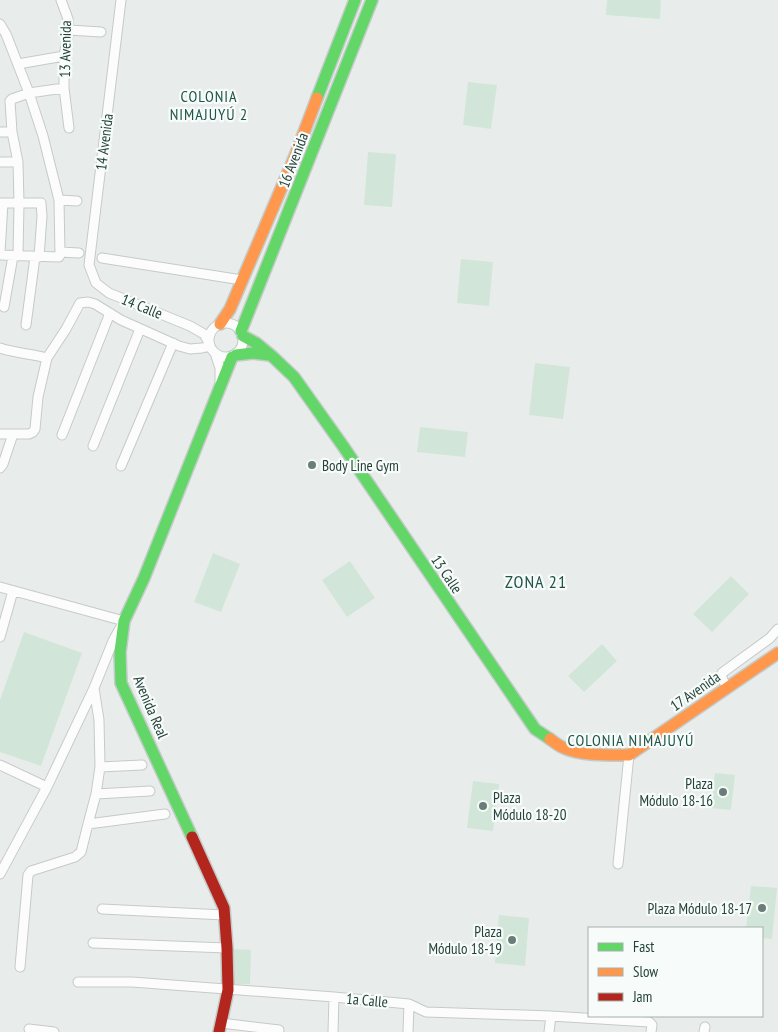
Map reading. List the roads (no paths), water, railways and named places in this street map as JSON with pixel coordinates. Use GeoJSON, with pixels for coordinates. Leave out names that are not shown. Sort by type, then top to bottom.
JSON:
{"type":"FeatureCollection","features":[{"type":"Feature","properties":{"kind":"street","name":"14 Avenida"},"geometry":{"type":"LineString","coordinates":[[96,283],[89,265],[121,0]]}},
{"type":"Feature","properties":{"kind":"street","name":"16 Avenida"},"geometry":{"type":"LineString","coordinates":[[218,325],[230,309],[295,156],[355,0]]}},
{"type":"Feature","properties":{"kind":"street","name":"16 Avenida"},"geometry":{"type":"LineString","coordinates":[[242,334],[372,0]]}},
{"type":"Feature","properties":{"kind":"street","name":"13 Avenida"},"geometry":{"type":"LineString","coordinates":[[63,1],[69,30],[64,56],[64,88],[70,128]]}},
{"type":"Feature","properties":{"kind":"street"},"geometry":{"type":"LineString","coordinates":[[0,24],[6,34],[30,93],[58,200],[59,257],[37,257],[16,256],[0,253],[2,203],[40,202],[41,204],[42,216],[37,257],[26,325]]}},
{"type":"Feature","properties":{"kind":"street"},"geometry":{"type":"LineString","coordinates":[[69,30],[101,32]]}},
{"type":"Feature","properties":{"kind":"street"},"geometry":{"type":"LineString","coordinates":[[18,64],[64,56]]}},
{"type":"Feature","properties":{"kind":"street"},"geometry":{"type":"LineString","coordinates":[[4,307],[16,256],[19,202],[18,162],[12,132],[10,101],[30,93],[64,88]]}},
{"type":"Feature","properties":{"kind":"street"},"geometry":{"type":"LineString","coordinates":[[0,132],[12,132]]}},
{"type":"Feature","properties":{"kind":"street"},"geometry":{"type":"LineString","coordinates":[[0,162],[18,162]]}},
{"type":"Feature","properties":{"kind":"street"},"geometry":{"type":"LineString","coordinates":[[58,200],[77,200]]}},
{"type":"Feature","properties":{"kind":"street"},"geometry":{"type":"LineString","coordinates":[[60,252],[79,253]]}},
{"type":"Feature","properties":{"kind":"street"},"geometry":{"type":"LineString","coordinates":[[102,258],[242,280]]}},
{"type":"Feature","properties":{"kind":"street","name":"14 Calle"},"geometry":{"type":"LineString","coordinates":[[96,283],[109,293],[194,326],[208,328],[218,325]]}},
{"type":"Feature","properties":{"kind":"street"},"geometry":{"type":"LineString","coordinates":[[0,434],[29,434],[35,429],[38,397],[46,358],[66,329],[80,302],[88,302],[140,329],[190,349],[211,348],[223,358],[253,353],[274,357]]}},
{"type":"Feature","properties":{"kind":"street"},"geometry":{"type":"LineString","coordinates":[[62,435],[110,313]]}},
{"type":"Feature","properties":{"kind":"street"},"geometry":{"type":"LineString","coordinates":[[211,348],[211,332],[218,325],[224,323],[231,324],[237,327],[242,334],[242,349],[234,356]]}},
{"type":"Feature","properties":{"kind":"street","name":"14 Calle"},"geometry":{"type":"LineString","coordinates":[[194,326],[204,334],[211,348]]}},
{"type":"Feature","properties":{"kind":"street"},"geometry":{"type":"LineString","coordinates":[[93,446],[140,329]]}},
{"type":"Feature","properties":{"kind":"street","name":"13 Calle"},"geometry":{"type":"LineString","coordinates":[[242,334],[274,357],[294,377],[535,729],[564,748],[590,753],[629,755]]}},
{"type":"Feature","properties":{"kind":"street"},"geometry":{"type":"LineString","coordinates":[[122,466],[173,343]]}},
{"type":"Feature","properties":{"kind":"street"},"geometry":{"type":"LineString","coordinates":[[0,348],[46,358]]}},
{"type":"Feature","properties":{"kind":"street","name":"Avenida Real"},"geometry":{"type":"LineString","coordinates":[[211,348],[218,361],[220,375],[218,396]]}},
{"type":"Feature","properties":{"kind":"street","name":"Avenida Real"},"geometry":{"type":"LineString","coordinates":[[220,1028],[228,990],[224,908],[121,683],[120,652],[124,621],[144,578],[234,356]]}},
{"type":"Feature","properties":{"kind":"street"},"geometry":{"type":"LineString","coordinates":[[0,468],[13,434]]}},
{"type":"Feature","properties":{"kind":"street"},"geometry":{"type":"LineString","coordinates":[[0,587],[124,621],[113,641],[94,688],[46,788],[0,874]]}},
{"type":"Feature","properties":{"kind":"street"},"geometry":{"type":"LineString","coordinates":[[0,637],[13,591]]}},
{"type":"Feature","properties":{"kind":"street"},"geometry":{"type":"LineString","coordinates":[[728,687],[722,677],[722,673],[770,638],[778,629]]}},
{"type":"Feature","properties":{"kind":"street","name":"17 Avenida"},"geometry":{"type":"LineString","coordinates":[[629,755],[778,653]]}},
{"type":"Feature","properties":{"kind":"street"},"geometry":{"type":"LineString","coordinates":[[20,968],[28,875],[31,871],[80,854],[81,852],[96,794],[100,767],[98,720],[94,688]]}},
{"type":"Feature","properties":{"kind":"street"},"geometry":{"type":"LineString","coordinates":[[618,864],[629,755]]}},
{"type":"Feature","properties":{"kind":"street"},"geometry":{"type":"LineString","coordinates":[[0,764],[46,788]]}},
{"type":"Feature","properties":{"kind":"street"},"geometry":{"type":"LineString","coordinates":[[100,767],[142,765]]}},
{"type":"Feature","properties":{"kind":"street"},"geometry":{"type":"LineString","coordinates":[[96,794],[150,791]]}},
{"type":"Feature","properties":{"kind":"street"},"geometry":{"type":"LineString","coordinates":[[88,824],[165,814]]}},
{"type":"Feature","properties":{"kind":"street"},"geometry":{"type":"LineString","coordinates":[[102,909],[224,915]]}},
{"type":"Feature","properties":{"kind":"street"},"geometry":{"type":"LineString","coordinates":[[93,943],[227,948]]}},
{"type":"Feature","properties":{"kind":"street","name":"1a Calle"},"geometry":{"type":"LineString","coordinates":[[78,982],[132,982],[334,997],[409,1004],[426,1012],[551,1016],[649,1022],[651,1029]]}},
{"type":"Feature","properties":{"kind":"street"},"geometry":{"type":"LineString","coordinates":[[333,1032],[334,997]]}},
{"type":"Feature","properties":{"kind":"street"},"geometry":{"type":"LineString","coordinates":[[408,1032],[409,1004]]}},
{"type":"Feature","properties":{"kind":"street"},"geometry":{"type":"LineString","coordinates":[[549,1032],[551,1016]]}},
{"type":"Feature","properties":{"kind":"street"},"geometry":{"type":"LineString","coordinates":[[220,1028],[279,1030]]}},
{"type":"Feature","properties":{"kind":"street"},"geometry":{"type":"LineString","coordinates":[[30,1029],[54,1032]]}},
{"type":"Feature","properties":{"kind":"place","name":"Body Line Gym"},"geometry":{"type":"Point","coordinates":[312,465]}},
{"type":"Feature","properties":{"kind":"place","name":"Plaza Módulo 18-16"},"geometry":{"type":"Point","coordinates":[723,792]}},
{"type":"Feature","properties":{"kind":"place","name":"Plaza Módulo 18-20"},"geometry":{"type":"Point","coordinates":[483,806]}},
{"type":"Feature","properties":{"kind":"place","name":"Plaza Módulo 18-17"},"geometry":{"type":"Point","coordinates":[762,908]}},
{"type":"Feature","properties":{"kind":"place","name":"Plaza Módulo 18-19"},"geometry":{"type":"Point","coordinates":[512,940]}},
{"type":"Feature","properties":{"kind":"district","name":"COLONIA NIMAJUYÚ 2"},"geometry":{"type":"Point","coordinates":[209,105]}},
{"type":"Feature","properties":{"kind":"district","name":"ZONA 21"},"geometry":{"type":"Point","coordinates":[536,581]}},
{"type":"Feature","properties":{"kind":"district","name":"COLONIA NIMAJUYÚ"},"geometry":{"type":"Point","coordinates":[631,740]}}]}
